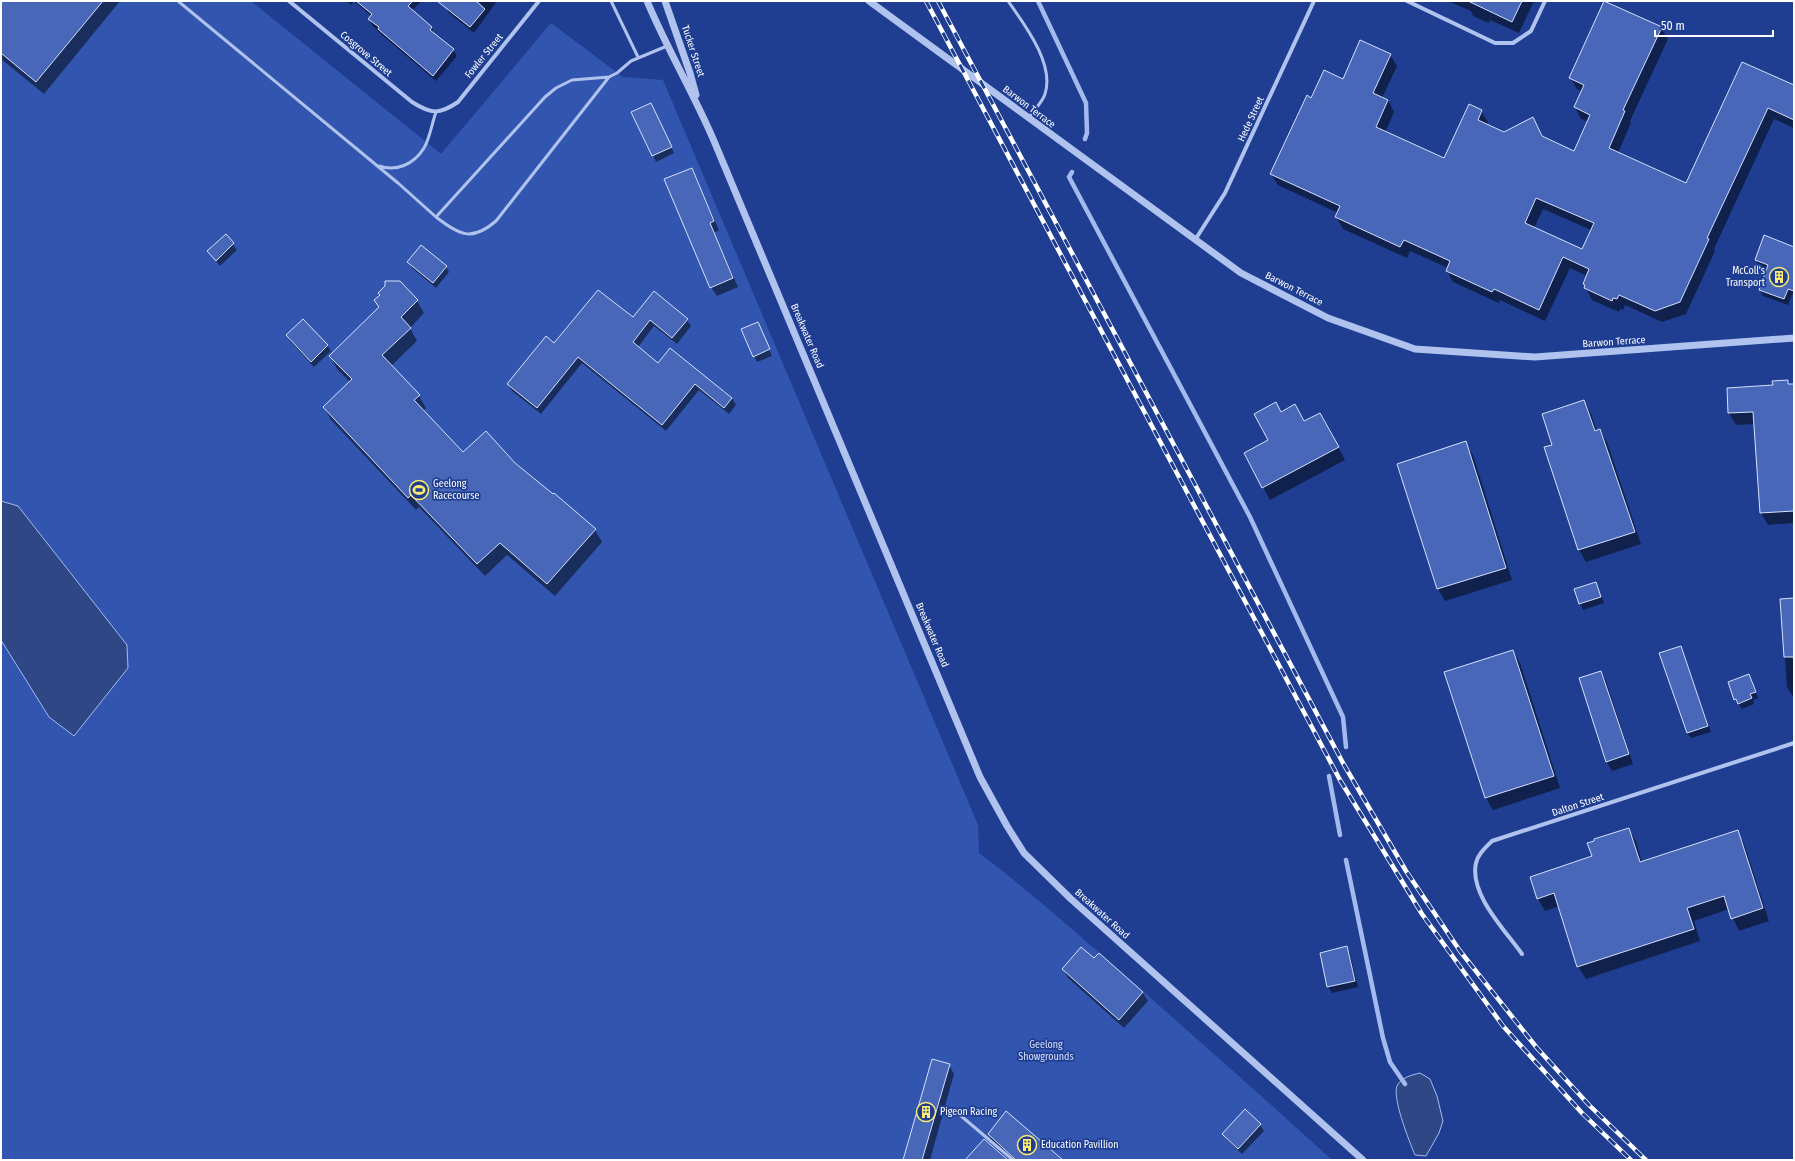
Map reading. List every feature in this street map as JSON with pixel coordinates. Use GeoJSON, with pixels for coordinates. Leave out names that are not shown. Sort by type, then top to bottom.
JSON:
{"type":"FeatureCollection","features":[{"type":"Feature","properties":{"kind":"street","name":"Cosgrove Street"},"geometry":{"type":"LineString","coordinates":[[289,1],[412,102],[425,110],[436,112]]}},
{"type":"Feature","properties":{"kind":"street","name":"Fowler Street"},"geometry":{"type":"LineString","coordinates":[[436,112],[447,109],[458,102],[539,1]]}},
{"type":"Feature","properties":{"kind":"street","name":"Breakwater Road"},"geometry":{"type":"LineString","coordinates":[[647,1],[667,46],[700,108],[980,777],[1007,826],[1024,853],[1071,900],[1363,1160]]}},
{"type":"Feature","properties":{"kind":"street","name":"Barwon Terrace"},"geometry":{"type":"LineString","coordinates":[[869,1],[1028,119],[1241,273],[1328,318],[1415,349],[1536,358],[1794,338]]}},
{"type":"Feature","properties":{"kind":"street","name":"Hede Street"},"geometry":{"type":"LineString","coordinates":[[1195,240],[1225,193],[1314,1]]}},
{"type":"Feature","properties":{"kind":"street"},"geometry":{"type":"LineString","coordinates":[[1407,1],[1495,43],[1513,43],[1531,31],[1545,1]]}},
{"type":"Feature","properties":{"kind":"street","name":"Tucker Street"},"geometry":{"type":"LineString","coordinates":[[666,2],[700,108]]}},
{"type":"Feature","properties":{"kind":"street"},"geometry":{"type":"LineString","coordinates":[[667,46],[679,41]]}},
{"type":"Feature","properties":{"kind":"street","name":"Dalton Street"},"geometry":{"type":"LineString","coordinates":[[1522,954],[1484,901],[1477,887],[1475,874],[1476,862],[1480,854],[1492,841],[1794,743]]}},
{"type":"Feature","properties":{"kind":"lane"},"geometry":{"type":"LineString","coordinates":[[178,1],[377,165],[436,218],[457,232],[466,234],[476,234],[486,230],[496,221],[609,77]]}},
{"type":"Feature","properties":{"kind":"lane"},"geometry":{"type":"LineString","coordinates":[[611,1],[638,57]]}},
{"type":"Feature","properties":{"kind":"lane"},"geometry":{"type":"LineString","coordinates":[[1008,1],[1030,34],[1042,60],[1046,75],[1044,98],[1028,119]]}},
{"type":"Feature","properties":{"kind":"lane"},"geometry":{"type":"LineString","coordinates":[[436,218],[550,93],[572,80],[609,77],[617,73],[627,63],[638,57],[667,46]]}},
{"type":"Feature","properties":{"kind":"lane"},"geometry":{"type":"LineString","coordinates":[[377,165],[393,169],[408,164],[424,148],[436,112]]}},
{"type":"Feature","properties":{"kind":"lane"},"geometry":{"type":"LineString","coordinates":[[954,1110],[1013,1160]]}},
{"type":"Feature","properties":{"kind":"green space","name":"Geelong Racecourse"},"geometry":{"type":"Polygon","coordinates":[[[1,1],[251,1],[441,154],[551,23],[623,77],[663,80],[978,825],[979,853],[1074,931],[1332,1160],[1,1160],[1,1]]]}},
{"type":"Feature","properties":{"kind":"shaded area"},"geometry":{"type":"Polygon","coordinates":[[[1,501],[18,506],[127,645],[128,668],[74,736],[49,717],[1,640],[1,501]]]}},
{"type":"Feature","properties":{"kind":"shaded area"},"geometry":{"type":"Polygon","coordinates":[[[1420,1073],[1430,1079],[1437,1096],[1443,1121],[1439,1133],[1426,1156],[1415,1155],[1402,1119],[1396,1089],[1402,1080],[1420,1073]]]}},
{"type":"Feature","properties":{"kind":"building"},"geometry":{"type":"Polygon","coordinates":[[[1,1],[103,1],[36,82],[1,53],[1,1]]]}},
{"type":"Feature","properties":{"kind":"building"},"geometry":{"type":"Polygon","coordinates":[[[356,1],[413,1],[408,6],[432,27],[430,30],[454,49],[433,76],[378,29],[379,27],[368,19],[372,14],[356,1]]]}},
{"type":"Feature","properties":{"kind":"building"},"geometry":{"type":"Polygon","coordinates":[[[437,1],[476,1],[485,9],[470,27],[437,1]]]}},
{"type":"Feature","properties":{"kind":"building"},"geometry":{"type":"Polygon","coordinates":[[[1468,1],[1522,1],[1512,22],[1468,1]]]}},
{"type":"Feature","properties":{"kind":"building"},"geometry":{"type":"Polygon","coordinates":[[[1604,1],[1662,27],[1623,110],[1625,111],[1609,148],[1686,183],[1742,62],[1794,85],[1794,120],[1768,108],[1707,238],[1709,239],[1680,302],[1655,311],[1619,295],[1617,299],[1613,298],[1612,301],[1584,288],[1585,285],[1583,284],[1589,269],[1563,257],[1539,310],[1494,289],[1492,292],[1446,271],[1450,261],[1404,240],[1400,247],[1335,217],[1340,206],[1270,174],[1307,95],[1311,98],[1324,70],[1343,79],[1360,40],[1391,54],[1373,93],[1388,100],[1376,127],[1444,158],[1469,104],[1482,110],[1478,120],[1504,132],[1533,117],[1542,136],[1574,151],[1590,115],[1574,107],[1584,85],[1569,78],[1604,1]],[[1536,198],[1525,223],[1582,249],[1594,223],[1536,198]]]}},
{"type":"Feature","properties":{"kind":"building"},"geometry":{"type":"Polygon","coordinates":[[[651,103],[672,147],[652,156],[631,112],[651,103]]]}},
{"type":"Feature","properties":{"kind":"building"},"geometry":{"type":"Polygon","coordinates":[[[692,168],[714,221],[710,223],[733,278],[710,288],[664,179],[692,168]]]}},
{"type":"Feature","properties":{"kind":"building"},"geometry":{"type":"Polygon","coordinates":[[[226,234],[234,243],[216,261],[207,251],[226,234]]]}},
{"type":"Feature","properties":{"kind":"building","name":"McColl's Transport"},"geometry":{"type":"Polygon","coordinates":[[[1764,235],[1794,247],[1794,291],[1788,289],[1784,299],[1759,290],[1768,265],[1755,260],[1764,235]]]}},
{"type":"Feature","properties":{"kind":"building"},"geometry":{"type":"Polygon","coordinates":[[[421,245],[447,266],[433,283],[407,262],[421,245]]]}},
{"type":"Feature","properties":{"kind":"building"},"geometry":{"type":"Polygon","coordinates":[[[385,281],[400,281],[418,300],[401,317],[411,328],[382,355],[420,395],[414,400],[463,452],[486,431],[515,463],[553,494],[554,493],[596,529],[547,584],[500,543],[477,564],[411,495],[408,498],[323,407],[352,379],[329,356],[379,307],[374,300],[380,295],[378,293],[385,286],[385,281]]]}},
{"type":"Feature","properties":{"kind":"building"},"geometry":{"type":"Polygon","coordinates":[[[598,290],[633,317],[654,291],[688,319],[672,338],[650,320],[633,342],[658,363],[670,348],[732,398],[724,408],[695,384],[662,425],[578,357],[537,408],[507,384],[546,336],[554,343],[598,290]]]}},
{"type":"Feature","properties":{"kind":"building"},"geometry":{"type":"Polygon","coordinates":[[[303,319],[328,345],[311,362],[286,335],[303,319]]]}},
{"type":"Feature","properties":{"kind":"building"},"geometry":{"type":"Polygon","coordinates":[[[758,322],[770,349],[753,357],[741,329],[758,322]]]}},
{"type":"Feature","properties":{"kind":"building"},"geometry":{"type":"Polygon","coordinates":[[[1788,380],[1788,384],[1794,384],[1794,511],[1760,513],[1753,412],[1728,413],[1727,388],[1773,385],[1772,381],[1788,380]]]}},
{"type":"Feature","properties":{"kind":"building"},"geometry":{"type":"Polygon","coordinates":[[[1584,400],[1595,431],[1600,429],[1635,532],[1578,550],[1544,447],[1552,445],[1542,414],[1584,400]]]}},
{"type":"Feature","properties":{"kind":"building"},"geometry":{"type":"Polygon","coordinates":[[[1276,402],[1281,412],[1295,404],[1304,421],[1320,413],[1339,447],[1262,488],[1244,453],[1268,440],[1254,414],[1276,402]]]}},
{"type":"Feature","properties":{"kind":"building"},"geometry":{"type":"Polygon","coordinates":[[[1466,441],[1506,568],[1437,589],[1397,464],[1466,441]]]}},
{"type":"Feature","properties":{"kind":"building"},"geometry":{"type":"Polygon","coordinates":[[[1596,582],[1601,597],[1579,604],[1574,589],[1596,582]]]}},
{"type":"Feature","properties":{"kind":"building"},"geometry":{"type":"Polygon","coordinates":[[[1794,598],[1794,657],[1784,657],[1780,599],[1794,598]]]}},
{"type":"Feature","properties":{"kind":"building"},"geometry":{"type":"Polygon","coordinates":[[[1681,646],[1708,726],[1687,733],[1659,653],[1681,646]]]}},
{"type":"Feature","properties":{"kind":"building"},"geometry":{"type":"Polygon","coordinates":[[[1513,650],[1554,776],[1485,798],[1444,672],[1513,650]]]}},
{"type":"Feature","properties":{"kind":"building"},"geometry":{"type":"Polygon","coordinates":[[[1601,671],[1629,754],[1606,762],[1579,678],[1601,671]]]}},
{"type":"Feature","properties":{"kind":"building"},"geometry":{"type":"Polygon","coordinates":[[[1749,674],[1756,692],[1750,694],[1752,698],[1738,704],[1736,699],[1734,700],[1728,682],[1749,674]]]}},
{"type":"Feature","properties":{"kind":"building"},"geometry":{"type":"Polygon","coordinates":[[[1629,828],[1640,862],[1738,830],[1763,908],[1731,919],[1724,896],[1687,908],[1694,929],[1577,967],[1554,893],[1537,899],[1530,877],[1592,856],[1587,843],[1594,841],[1594,839],[1629,828]]]}},
{"type":"Feature","properties":{"kind":"building"},"geometry":{"type":"Polygon","coordinates":[[[1347,946],[1355,981],[1327,987],[1320,953],[1347,946]]]}},
{"type":"Feature","properties":{"kind":"building"},"geometry":{"type":"Polygon","coordinates":[[[1081,947],[1094,958],[1099,953],[1143,992],[1119,1020],[1062,969],[1081,947]]]}},
{"type":"Feature","properties":{"kind":"building","name":"Pigeon Racing"},"geometry":{"type":"Polygon","coordinates":[[[932,1059],[950,1064],[922,1160],[903,1160],[932,1059]]]}},
{"type":"Feature","properties":{"kind":"building"},"geometry":{"type":"Polygon","coordinates":[[[1245,1109],[1261,1124],[1238,1149],[1222,1134],[1245,1109]]]}},
{"type":"Feature","properties":{"kind":"building","name":"Education Pavillion"},"geometry":{"type":"Polygon","coordinates":[[[1006,1111],[1063,1160],[1016,1160],[988,1134],[1006,1111]]]}},
{"type":"Feature","properties":{"kind":"building"},"geometry":{"type":"Polygon","coordinates":[[[984,1139],[1008,1160],[965,1160],[984,1139]]]}},
{"type":"Feature","properties":{"kind":"waterway"},"geometry":{"type":"LineString","coordinates":[[1038,1],[1086,103],[1087,133],[1085,139]]}},
{"type":"Feature","properties":{"kind":"waterway"},"geometry":{"type":"LineString","coordinates":[[1072,172],[1069,177],[1250,517],[1343,717],[1346,747]]}},
{"type":"Feature","properties":{"kind":"waterway"},"geometry":{"type":"LineString","coordinates":[[1329,776],[1340,835]]}},
{"type":"Feature","properties":{"kind":"waterway"},"geometry":{"type":"LineString","coordinates":[[1346,860],[1383,1038],[1390,1062],[1405,1084]]}},
{"type":"Feature","properties":{"kind":"railway"},"geometry":{"type":"LineString","coordinates":[[926,1],[1340,780],[1422,914],[1503,1026],[1582,1113],[1631,1160]]}},
{"type":"Feature","properties":{"kind":"railway"},"geometry":{"type":"LineString","coordinates":[[938,1],[1343,763],[1406,871],[1460,951],[1537,1048],[1589,1105],[1646,1160]]}},
{"type":"Feature","properties":{"kind":"place","name":"McColl's Transport"},"geometry":{"type":"Point","coordinates":[1779,277]}},
{"type":"Feature","properties":{"kind":"place","name":"Geelong Racecourse"},"geometry":{"type":"Point","coordinates":[419,490]}},
{"type":"Feature","properties":{"kind":"place","name":"Pigeon Racing"},"geometry":{"type":"Point","coordinates":[926,1112]}},
{"type":"Feature","properties":{"kind":"place","name":"Education Pavillion"},"geometry":{"type":"Point","coordinates":[1027,1145]}},
{"type":"Feature","properties":{"kind":"park label","name":"Geelong Showgrounds"},"geometry":{"type":"Point","coordinates":[1046,1050]}}]}
